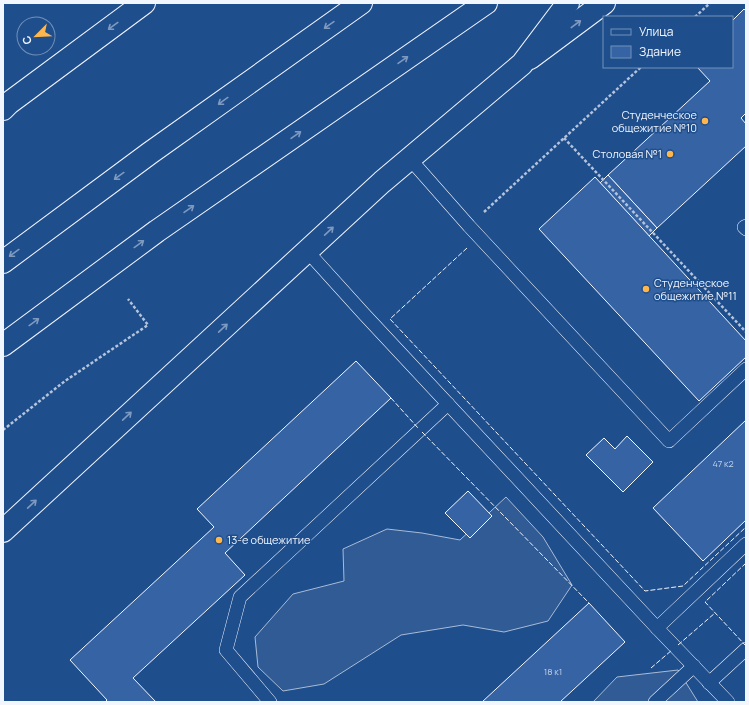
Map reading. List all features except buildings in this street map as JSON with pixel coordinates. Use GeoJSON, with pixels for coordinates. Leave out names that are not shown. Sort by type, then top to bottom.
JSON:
{"type":"FeatureCollection","features":[{"type":"Feature","properties":{"kind":"main road"},"geometry":{"type":"LineString","coordinates":[[3,109],[144,3]]}},
{"type":"Feature","properties":{"kind":"main road"},"geometry":{"type":"LineString","coordinates":[[3,262],[150,153],[361,3]]}},
{"type":"Feature","properties":{"kind":"main road"},"geometry":{"type":"LineString","coordinates":[[3,345],[157,231],[486,3]]}},
{"type":"Feature","properties":{"kind":"main road"},"geometry":{"type":"LineString","coordinates":[[522,64],[568,3]]}},
{"type":"Feature","properties":{"kind":"main road"},"geometry":{"type":"LineString","coordinates":[[3,531],[382,182],[522,64],[604,3]]}},
{"type":"Feature","properties":{"kind":"lane"},"geometry":{"type":"LineString","coordinates":[[410,159],[469,226],[669,442],[746,369]]}},
{"type":"Feature","properties":{"kind":"lane"},"geometry":{"type":"LineString","coordinates":[[746,226],[744,227],[746,229]]}},
{"type":"Feature","properties":{"kind":"lane"},"geometry":{"type":"LineString","coordinates":[[307,251],[656,628],[728,702]]}},
{"type":"Feature","properties":{"kind":"lane"},"geometry":{"type":"LineString","coordinates":[[270,702],[226,650],[240,597],[448,404]]}},
{"type":"Feature","properties":{"kind":"lane"},"geometry":{"type":"LineString","coordinates":[[656,628],[746,544]]}},
{"type":"Feature","properties":{"kind":"lane"},"geometry":{"type":"LineString","coordinates":[[709,682],[746,649]]}},
{"type":"Feature","properties":{"kind":"lane"},"geometry":{"type":"LineString","coordinates":[[655,702],[694,666]]}},
{"type":"Feature","properties":{"kind":"path"},"geometry":{"type":"LineString","coordinates":[[696,16],[710,3]]}},
{"type":"Feature","properties":{"kind":"path"},"geometry":{"type":"LineString","coordinates":[[469,226],[640,68]]}},
{"type":"Feature","properties":{"kind":"path"},"geometry":{"type":"LineString","coordinates":[[564,138],[746,332]]}},
{"type":"Feature","properties":{"kind":"path"},"geometry":{"type":"LineString","coordinates":[[3,430],[65,381],[148,325],[128,299]]}},
{"type":"Feature","properties":{"kind":"shaded area"},"geometry":{"type":"Polygon","coordinates":[[[506,497],[543,537],[572,585],[548,621],[504,632],[463,625],[401,635],[324,684],[283,691],[258,667],[255,637],[293,594],[344,581],[343,549],[387,529],[422,533],[460,540],[506,497]]]}},
{"type":"Feature","properties":{"kind":"shaded area"},"geometry":{"type":"Polygon","coordinates":[[[678,670],[698,702],[593,702],[617,677],[678,670]]]}},
{"type":"Feature","properties":{"kind":"fence"},"geometry":{"type":"LineString","coordinates":[[467,248],[390,319],[645,591],[683,586],[746,527]]}},
{"type":"Feature","properties":{"kind":"fence"},"geometry":{"type":"LineString","coordinates":[[391,398],[418,428]]}},
{"type":"Feature","properties":{"kind":"fence"},"geometry":{"type":"LineString","coordinates":[[422,432],[589,603]]}},
{"type":"Feature","properties":{"kind":"fence"},"geometry":{"type":"LineString","coordinates":[[746,563],[705,602],[746,646]]}},
{"type":"Feature","properties":{"kind":"fence"},"geometry":{"type":"LineString","coordinates":[[678,645],[715,613]]}},
{"type":"Feature","properties":{"kind":"fence"},"geometry":{"type":"LineString","coordinates":[[651,668],[672,650]]}},
{"type":"Feature","properties":{"kind":"place","name":"Студенческое общежитие №10"},"geometry":{"type":"Point","coordinates":[705,121]}},
{"type":"Feature","properties":{"kind":"place","name":"Столовая №1"},"geometry":{"type":"Point","coordinates":[670,154]}},
{"type":"Feature","properties":{"kind":"place","name":"Студенческое общежитие №11"},"geometry":{"type":"Point","coordinates":[646,289]}},
{"type":"Feature","properties":{"kind":"place","name":"13-е общежитие"},"geometry":{"type":"Point","coordinates":[219,540]}}]}
